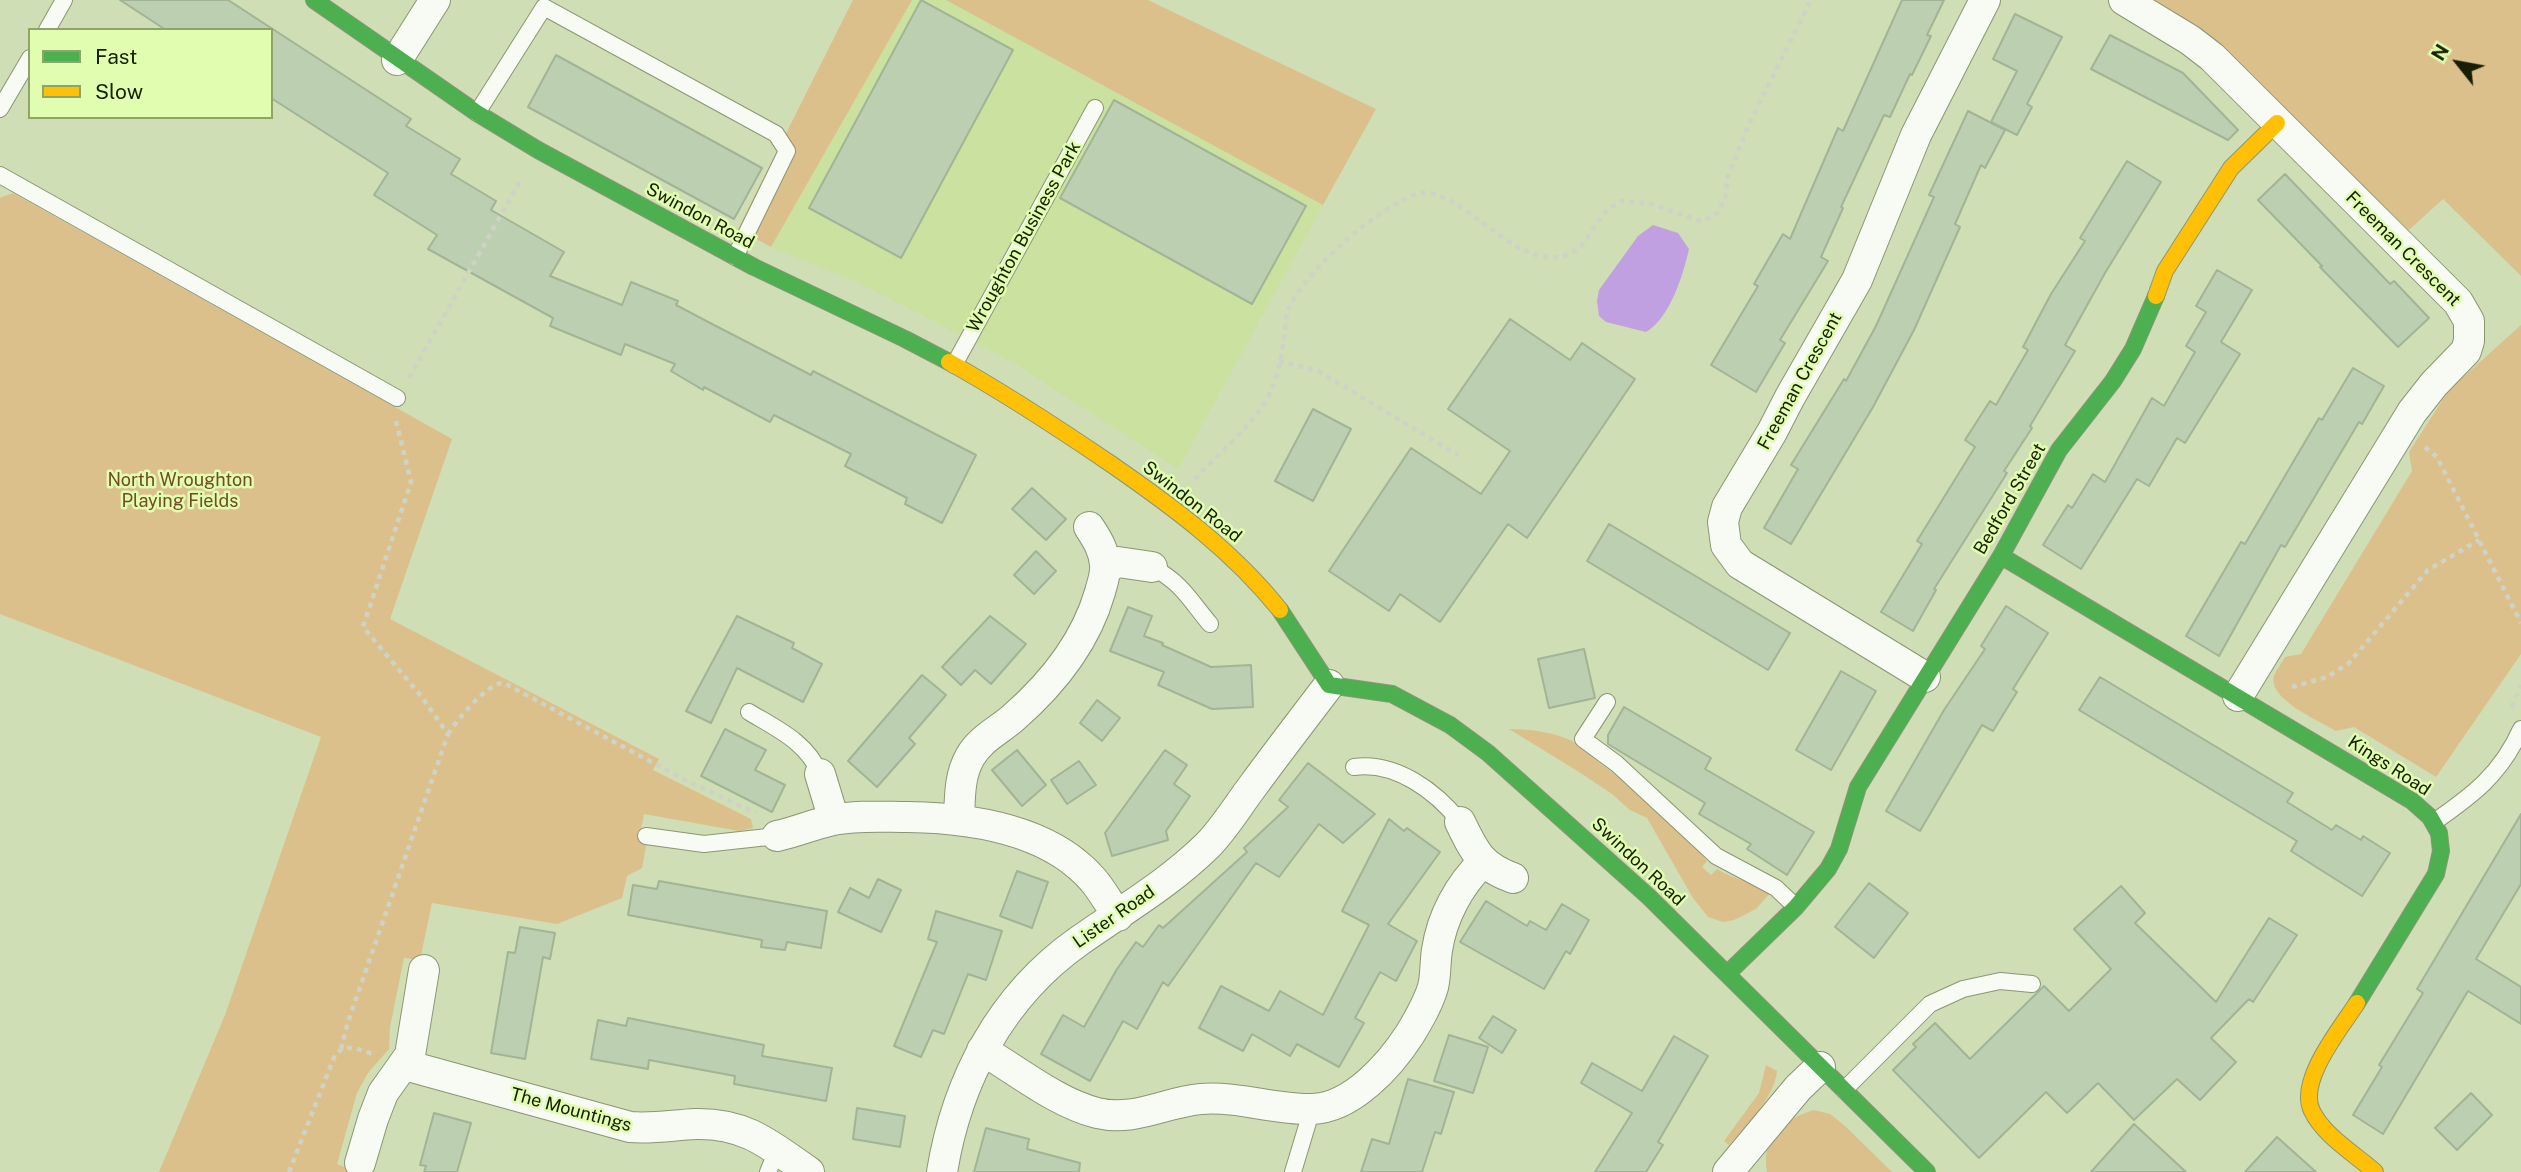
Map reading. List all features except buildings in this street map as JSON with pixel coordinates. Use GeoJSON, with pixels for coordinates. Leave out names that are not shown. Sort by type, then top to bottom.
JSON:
{"type":"FeatureCollection","features":[{"type":"Feature","properties":{"kind":"main road","name":"Swindon Road"},"geometry":{"type":"LineString","coordinates":[[314,0],[397,60],[538,150],[735,257],[954,365],[1049,421],[1171,506],[1228,553],[1261,586],[1288,620],[1329,685],[1392,694],[1450,725],[1534,792],[1649,897],[1927,1172]]}},
{"type":"Feature","properties":{"kind":"main road","name":"Bedford Street"},"geometry":{"type":"LineString","coordinates":[[1727,974],[1796,907],[1829,869],[1839,849],[1858,787],[2001,556],[2059,450],[2113,381],[2133,349],[2147,321],[2165,271],[2231,168],[2277,123]]}},
{"type":"Feature","properties":{"kind":"main road","name":"Kings Road"},"geometry":{"type":"LineString","coordinates":[[2001,556],[2412,801],[2434,822],[2441,838],[2442,852],[2436,874],[2312,1076],[2308,1091],[2312,1110],[2320,1122],[2375,1172]]}},
{"type":"Feature","properties":{"kind":"street"},"geometry":{"type":"LineString","coordinates":[[397,60],[435,0]]}},
{"type":"Feature","properties":{"kind":"street","name":"Freeman Crescent"},"geometry":{"type":"LineString","coordinates":[[1925,677],[1740,564],[1726,545],[1723,522],[1727,507],[1857,280],[1916,135],[1985,0]]}},
{"type":"Feature","properties":{"kind":"street","name":"Freeman Crescent"},"geometry":{"type":"LineString","coordinates":[[2124,0],[2198,46],[2234,77],[2277,123],[2450,291],[2469,321],[2466,351],[2434,384],[2401,429],[2238,696]]}},
{"type":"Feature","properties":{"kind":"street"},"geometry":{"type":"LineString","coordinates":[[959,820],[960,786],[969,758],[984,739],[1025,707],[1061,667],[1089,623],[1106,568],[1101,545],[1089,527]]}},
{"type":"Feature","properties":{"kind":"street"},"geometry":{"type":"LineString","coordinates":[[1106,568],[1118,562],[1152,567]]}},
{"type":"Feature","properties":{"kind":"street","name":"Lister Road"},"geometry":{"type":"LineString","coordinates":[[942,1172],[954,1114],[970,1072],[1008,1009],[1031,982],[1079,941],[1173,877],[1210,843],[1329,685]]}},
{"type":"Feature","properties":{"kind":"street"},"geometry":{"type":"LineString","coordinates":[[820,774],[834,820]]}},
{"type":"Feature","properties":{"kind":"street"},"geometry":{"type":"LineString","coordinates":[[787,834],[834,820],[880,817],[985,823],[1030,838],[1066,856],[1094,881],[1118,916]]}},
{"type":"Feature","properties":{"kind":"street"},"geometry":{"type":"LineString","coordinates":[[1460,822],[1475,853],[1483,862],[1493,870],[1513,878]]}},
{"type":"Feature","properties":{"kind":"street"},"geometry":{"type":"LineString","coordinates":[[982,1050],[1058,1097],[1080,1108],[1101,1114],[1122,1117],[1201,1099],[1256,1101],[1312,1109],[1327,1106],[1356,1091],[1385,1067],[1398,1051],[1427,1003],[1433,984],[1437,950],[1453,902],[1471,873],[1483,862]]}},
{"type":"Feature","properties":{"kind":"street"},"geometry":{"type":"LineString","coordinates":[[360,1163],[377,1107],[383,1094],[405,1065],[411,1049],[424,970]]}},
{"type":"Feature","properties":{"kind":"street","name":"The Mountings"},"geometry":{"type":"LineString","coordinates":[[405,1065],[630,1127],[653,1129],[677,1125],[717,1125],[750,1133],[773,1160],[809,1172]]}},
{"type":"Feature","properties":{"kind":"street"},"geometry":{"type":"LineString","coordinates":[[1729,1171],[1798,1088],[1821,1067]]}},
{"type":"Feature","properties":{"kind":"lane"},"geometry":{"type":"LineString","coordinates":[[48,28],[64,0]]}},
{"type":"Feature","properties":{"kind":"lane"},"geometry":{"type":"LineString","coordinates":[[477,113],[544,7],[764,127],[776,134],[787,151],[735,257]]}},
{"type":"Feature","properties":{"kind":"lane"},"geometry":{"type":"LineString","coordinates":[[0,109],[28,61]]}},
{"type":"Feature","properties":{"kind":"lane","name":"Wroughton Business Park"},"geometry":{"type":"LineString","coordinates":[[954,365],[1095,108]]}},
{"type":"Feature","properties":{"kind":"lane"},"geometry":{"type":"LineString","coordinates":[[0,175],[397,398]]}},
{"type":"Feature","properties":{"kind":"lane"},"geometry":{"type":"LineString","coordinates":[[1152,567],[1171,577],[1210,624]]}},
{"type":"Feature","properties":{"kind":"lane"},"geometry":{"type":"LineString","coordinates":[[1607,702],[1583,740],[1617,764],[1716,856],[1776,888],[1796,907]]}},
{"type":"Feature","properties":{"kind":"lane"},"geometry":{"type":"LineString","coordinates":[[748,712],[792,737],[814,760],[820,774]]}},
{"type":"Feature","properties":{"kind":"lane"},"geometry":{"type":"LineString","coordinates":[[2434,822],[2477,792],[2512,750],[2521,729]]}},
{"type":"Feature","properties":{"kind":"lane"},"geometry":{"type":"LineString","coordinates":[[1354,767],[1376,767],[1412,781],[1436,797],[1460,822]]}},
{"type":"Feature","properties":{"kind":"lane"},"geometry":{"type":"LineString","coordinates":[[646,836],[704,844],[787,834]]}},
{"type":"Feature","properties":{"kind":"lane"},"geometry":{"type":"LineString","coordinates":[[1844,1090],[1930,1004],[1963,989],[2000,981],[2032,984]]}},
{"type":"Feature","properties":{"kind":"lane"},"geometry":{"type":"LineString","coordinates":[[1293,1172],[1312,1109]]}},
{"type":"Feature","properties":{"kind":"path"},"geometry":{"type":"LineString","coordinates":[[1171,506],[1256,415],[1271,391],[1288,310],[1307,279],[1335,249],[1384,212],[1412,196],[1427,191],[1451,200],[1499,236],[1531,253],[1555,258],[1576,251],[1605,213],[1620,201],[1651,204],[1701,221],[1715,216],[1725,200],[1728,176],[1751,122],[1811,0]]}},
{"type":"Feature","properties":{"kind":"path"},"geometry":{"type":"LineString","coordinates":[[448,734],[421,696],[363,627],[411,482],[395,415],[397,398],[538,150]]}},
{"type":"Feature","properties":{"kind":"path"},"geometry":{"type":"LineString","coordinates":[[1279,361],[1318,370],[1458,455]]}},
{"type":"Feature","properties":{"kind":"path"},"geometry":{"type":"LineString","coordinates":[[2401,429],[2437,457],[2521,623]]}},
{"type":"Feature","properties":{"kind":"path"},"geometry":{"type":"LineString","coordinates":[[2289,687],[2327,677],[2349,663],[2428,570],[2479,540]]}},
{"type":"Feature","properties":{"kind":"path"},"geometry":{"type":"LineString","coordinates":[[289,1172],[334,1058],[341,1049],[348,1021],[448,734],[454,723],[494,684],[504,682],[787,834]]}},
{"type":"Feature","properties":{"kind":"path"},"geometry":{"type":"LineString","coordinates":[[341,1049],[352,1048],[405,1065]]}},
{"type":"Feature","properties":{"kind":"shaded area"},"geometry":{"type":"Polygon","coordinates":[[[912,0],[946,0],[1323,205],[1178,469],[1016,364],[860,283],[771,247],[912,0]]]}},
{"type":"Feature","properties":{"kind":"shaded area"},"geometry":{"type":"Polygon","coordinates":[[[1653,225],[1678,233],[1689,249],[1669,306],[1646,332],[1606,322],[1599,316],[1599,290],[1638,236],[1653,225]]]}},
{"type":"Feature","properties":{"kind":"green space"},"geometry":{"type":"Polygon","coordinates":[[[853,0],[912,0],[771,247],[738,229],[853,0]]]}},
{"type":"Feature","properties":{"kind":"green space"},"geometry":{"type":"Polygon","coordinates":[[[946,0],[1148,0],[1376,109],[1323,205],[946,0]]]}},
{"type":"Feature","properties":{"kind":"green space"},"geometry":{"type":"Polygon","coordinates":[[[2152,0],[2521,0],[2521,276],[2443,199],[2409,230],[2317,142],[2252,74],[2204,32],[2152,0]]]}},
{"type":"Feature","properties":{"kind":"green space","name":"North Wroughton Playing Fields"},"geometry":{"type":"Polygon","coordinates":[[[13,193],[452,439],[390,619],[659,759],[653,770],[751,819],[753,828],[739,831],[644,814],[639,840],[647,841],[642,868],[627,876],[622,898],[557,924],[432,903],[420,960],[404,958],[390,1027],[389,1049],[368,1073],[357,1093],[337,1164],[356,1172],[159,1172],[225,1015],[321,737],[0,614],[0,198],[13,193]]]}},
{"type":"Feature","properties":{"kind":"green space"},"geometry":{"type":"Polygon","coordinates":[[[2521,325],[2521,654],[2436,777],[2354,727],[2336,731],[2296,708],[2278,693],[2274,676],[2285,657],[2301,654],[2412,471],[2409,452],[2449,390],[2521,325]]]}},
{"type":"Feature","properties":{"kind":"green space"},"geometry":{"type":"Polygon","coordinates":[[[1509,729],[1543,732],[1576,743],[1659,811],[1707,861],[1702,867],[1711,875],[1717,869],[1770,893],[1756,909],[1734,920],[1723,922],[1708,917],[1693,898],[1647,818],[1630,810],[1612,794],[1509,729]]]}},
{"type":"Feature","properties":{"kind":"green space"},"geometry":{"type":"Polygon","coordinates":[[[1766,1065],[1777,1071],[1771,1092],[1729,1145],[1724,1141],[1759,1093],[1766,1065]]]}},
{"type":"Feature","properties":{"kind":"green space"},"geometry":{"type":"Polygon","coordinates":[[[1814,1110],[1830,1114],[1844,1125],[1892,1172],[1767,1172],[1768,1149],[1777,1131],[1784,1124],[1814,1110]]]}},
{"type":"Feature","properties":{"kind":"traffic: fast"},"geometry":{"type":"LineString","coordinates":[[314,0],[477,113],[538,150],[754,267],[949,362]]}},
{"type":"Feature","properties":{"kind":"traffic: fast"},"geometry":{"type":"LineString","coordinates":[[1727,974],[1796,907],[1828,869],[1839,849],[1858,787],[2001,556],[2059,450],[2113,381],[2133,349],[2156,296]]}},
{"type":"Feature","properties":{"kind":"traffic: fast"},"geometry":{"type":"LineString","coordinates":[[2001,556],[2412,801],[2430,817],[2439,833],[2441,851],[2436,874],[2357,1003]]}},
{"type":"Feature","properties":{"kind":"traffic: fast"},"geometry":{"type":"LineString","coordinates":[[1280,610],[1329,685],[1392,694],[1450,725],[1488,753],[1649,897],[1927,1172]]}},
{"type":"Feature","properties":{"kind":"traffic: slow"},"geometry":{"type":"LineString","coordinates":[[2156,296],[2165,271],[2231,168],[2277,123]]}},
{"type":"Feature","properties":{"kind":"traffic: slow"},"geometry":{"type":"LineString","coordinates":[[949,362],[1051,424],[1157,497],[1222,549],[1280,610]]}},
{"type":"Feature","properties":{"kind":"traffic: slow"},"geometry":{"type":"LineString","coordinates":[[2357,1003],[2315,1070],[2309,1099],[2312,1111],[2324,1129],[2375,1172]]}}]}
